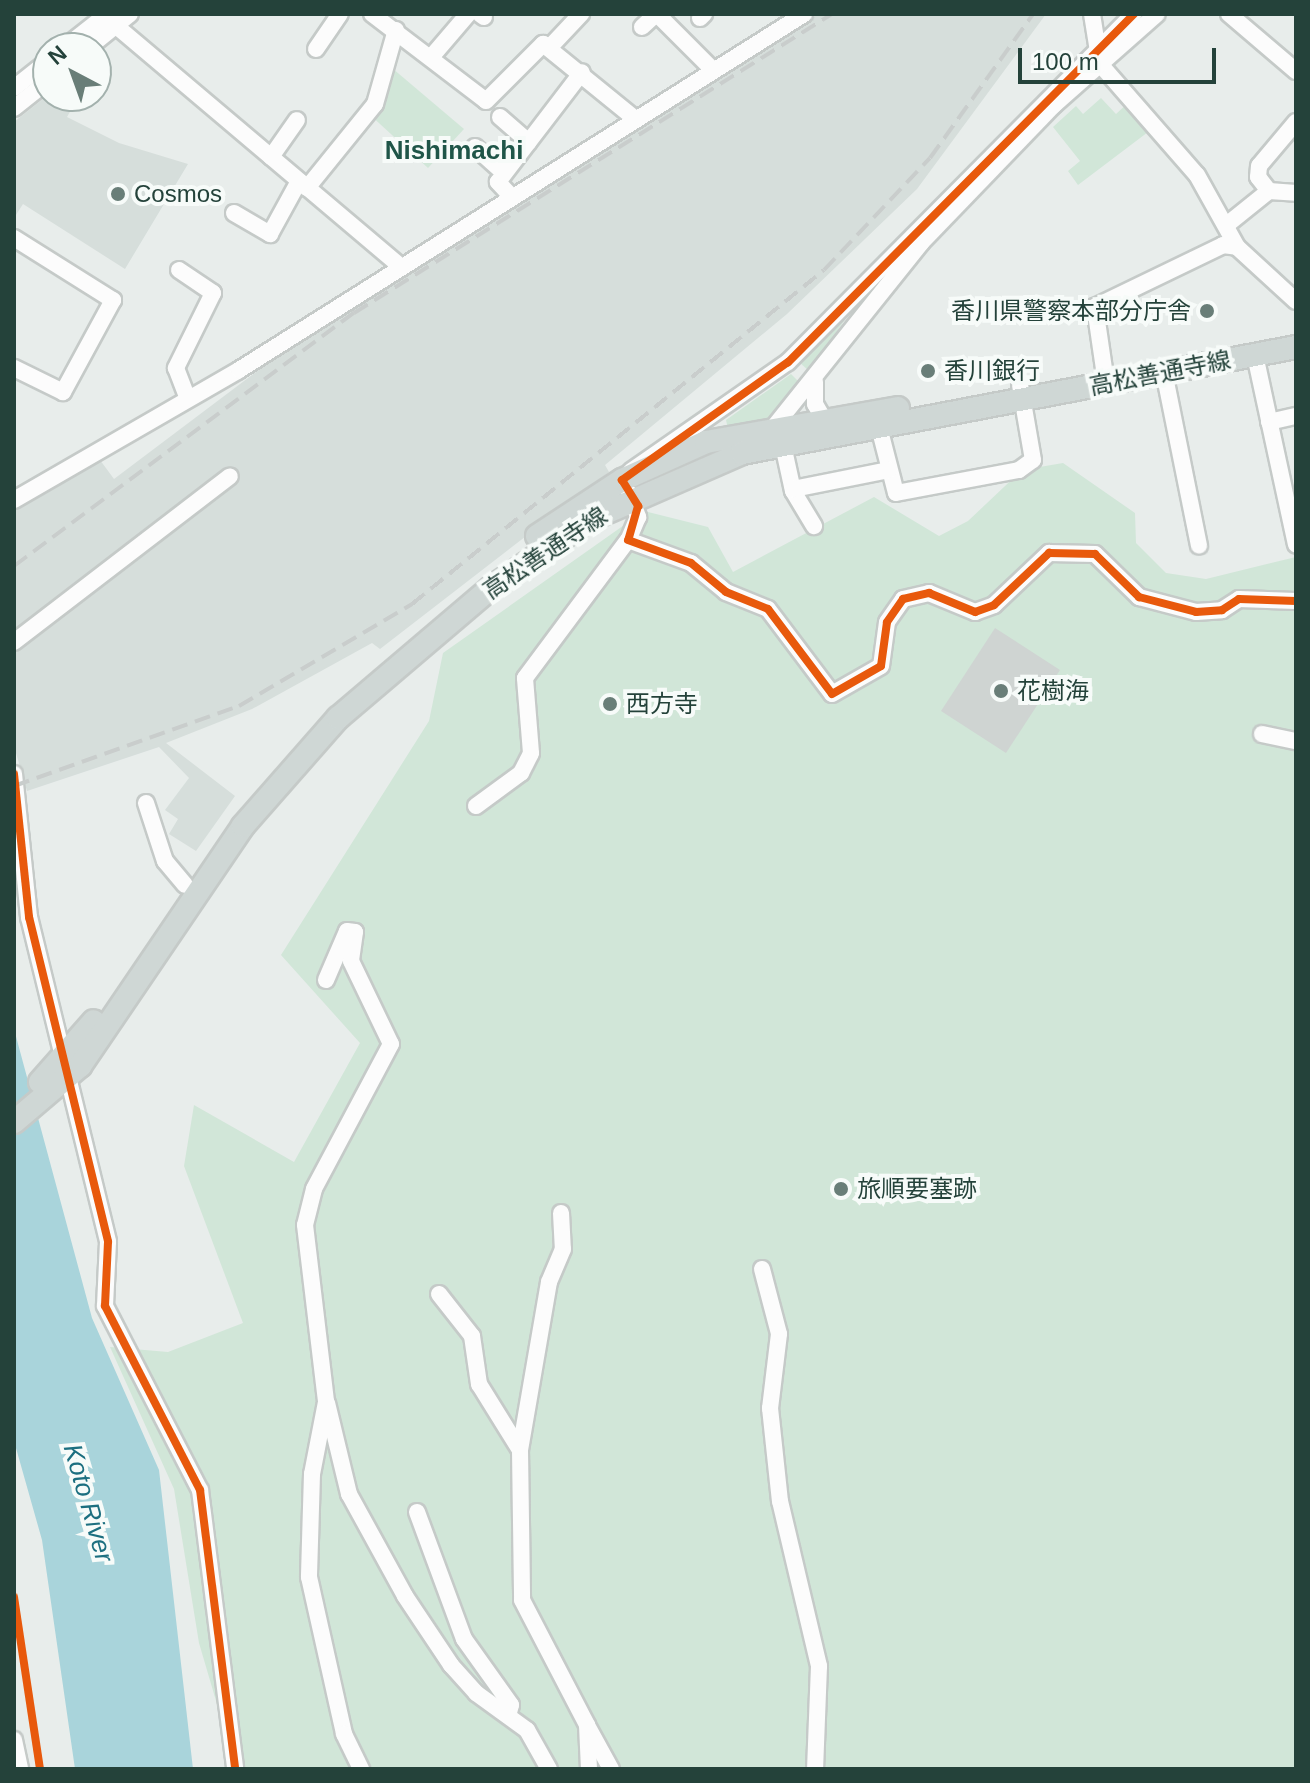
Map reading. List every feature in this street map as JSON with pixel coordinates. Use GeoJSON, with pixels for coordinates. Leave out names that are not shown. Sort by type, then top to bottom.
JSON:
{"type":"FeatureCollection","features":[{"type":"Feature","properties":{"kind":"main road","name":"高松善通寺線"},"geometry":{"type":"LineString","coordinates":[[14,1103],[61,1074],[185,885],[264,778],[329,708],[510,555],[706,442],[879,427],[1104,369],[1296,333]]}},
{"type":"Feature","properties":{"kind":"main road","name":"高松善通寺線"},"geometry":{"type":"LineString","coordinates":[[14,1122],[61,1074],[243,826],[338,718],[518,567],[627,488],[742,453],[825,421],[1164,372],[1296,347]]}},
{"type":"Feature","properties":{"kind":"street"},"geometry":{"type":"LineString","coordinates":[[86,32],[107,17],[130,14]]}},
{"type":"Feature","properties":{"kind":"street"},"geometry":{"type":"LineString","coordinates":[[316,49],[340,14]]}},
{"type":"Feature","properties":{"kind":"street"},"geometry":{"type":"LineString","coordinates":[[372,14],[433,55],[486,101],[537,45],[549,48],[582,72],[634,118]]}},
{"type":"Feature","properties":{"kind":"street"},"geometry":{"type":"LineString","coordinates":[[549,48],[581,14]]}},
{"type":"Feature","properties":{"kind":"street"},"geometry":{"type":"LineString","coordinates":[[642,27],[657,14],[713,70]]}},
{"type":"Feature","properties":{"kind":"street"},"geometry":{"type":"LineString","coordinates":[[1092,14],[1096,56],[1229,223],[1237,247],[1296,301]]}},
{"type":"Feature","properties":{"kind":"street"},"geometry":{"type":"LineString","coordinates":[[814,526],[793,489],[778,437],[815,382],[914,251],[1134,14]]}},
{"type":"Feature","properties":{"kind":"street"},"geometry":{"type":"LineString","coordinates":[[476,806],[521,773],[531,753],[525,678],[628,540],[638,517],[627,488],[788,362],[1096,56],[1157,14]]}},
{"type":"Feature","properties":{"kind":"street"},"geometry":{"type":"LineString","coordinates":[[1229,14],[1296,71]]}},
{"type":"Feature","properties":{"kind":"street"},"geometry":{"type":"LineString","coordinates":[[433,55],[477,15]]}},
{"type":"Feature","properties":{"kind":"street"},"geometry":{"type":"LineString","coordinates":[[14,500],[187,397],[801,15]]}},
{"type":"Feature","properties":{"kind":"street"},"geometry":{"type":"LineString","coordinates":[[107,17],[398,264]]}},
{"type":"Feature","properties":{"kind":"street"},"geometry":{"type":"LineString","coordinates":[[234,213],[270,234],[303,185],[375,104],[396,30]]}},
{"type":"Feature","properties":{"kind":"street"},"geometry":{"type":"LineString","coordinates":[[510,195],[498,182],[582,72]]}},
{"type":"Feature","properties":{"kind":"street"},"geometry":{"type":"LineString","coordinates":[[14,88],[32,74]]}},
{"type":"Feature","properties":{"kind":"street"},"geometry":{"type":"LineString","coordinates":[[14,108],[32,94]]}},
{"type":"Feature","properties":{"kind":"street"},"geometry":{"type":"LineString","coordinates":[[500,117],[529,142]]}},
{"type":"Feature","properties":{"kind":"street"},"geometry":{"type":"LineString","coordinates":[[271,157],[297,120]]}},
{"type":"Feature","properties":{"kind":"street"},"geometry":{"type":"LineString","coordinates":[[1269,191],[1259,166],[1296,122]]}},
{"type":"Feature","properties":{"kind":"street"},"geometry":{"type":"LineString","coordinates":[[475,147],[504,173]]}},
{"type":"Feature","properties":{"kind":"street"},"geometry":{"type":"LineString","coordinates":[[1229,223],[1269,191],[1296,193]]}},
{"type":"Feature","properties":{"kind":"street"},"geometry":{"type":"LineString","coordinates":[[14,238],[113,300],[63,392],[14,368]]}},
{"type":"Feature","properties":{"kind":"street"},"geometry":{"type":"LineString","coordinates":[[1104,369],[1095,307],[1223,245],[1237,247]]}},
{"type":"Feature","properties":{"kind":"street"},"geometry":{"type":"LineString","coordinates":[[179,270],[213,293],[184,341],[176,368],[187,397]]}},
{"type":"Feature","properties":{"kind":"street"},"geometry":{"type":"LineString","coordinates":[[1255,355],[1269,422],[1288,471],[1296,545]]}},
{"type":"Feature","properties":{"kind":"street"},"geometry":{"type":"LineString","coordinates":[[1164,372],[1199,546]]}},
{"type":"Feature","properties":{"kind":"street"},"geometry":{"type":"LineString","coordinates":[[815,382],[815,404],[825,421]]}},
{"type":"Feature","properties":{"kind":"street"},"geometry":{"type":"LineString","coordinates":[[879,427],[889,470],[900,493],[1024,468],[1033,460],[1021,392]]}},
{"type":"Feature","properties":{"kind":"street"},"geometry":{"type":"LineString","coordinates":[[1269,422],[1296,416]]}},
{"type":"Feature","properties":{"kind":"street"},"geometry":{"type":"LineString","coordinates":[[793,489],[889,470]]}},
{"type":"Feature","properties":{"kind":"street"},"geometry":{"type":"LineString","coordinates":[[14,642],[230,476]]}},
{"type":"Feature","properties":{"kind":"street"},"geometry":{"type":"LineString","coordinates":[[628,540],[691,563],[726,592],[768,609],[832,694],[881,666],[887,622],[903,599],[929,593],[959,612],[975,612],[994,605],[1049,553],[1095,554],[1139,597],[1196,612],[1239,599],[1296,601]]}},
{"type":"Feature","properties":{"kind":"street"},"geometry":{"type":"LineString","coordinates":[[1262,734],[1296,741]]}},
{"type":"Feature","properties":{"kind":"street"},"geometry":{"type":"LineString","coordinates":[[14,774],[29,917],[61,1074],[108,1242],[109,1320],[200,1490],[235,1769]]}},
{"type":"Feature","properties":{"kind":"street"},"geometry":{"type":"LineString","coordinates":[[146,803],[165,861],[185,885]]}},
{"type":"Feature","properties":{"kind":"street"},"geometry":{"type":"LineString","coordinates":[[326,980],[347,931],[355,932],[351,961],[391,1044],[314,1189],[305,1225],[326,1402],[362,1524],[451,1665],[527,1730],[549,1769]]}},
{"type":"Feature","properties":{"kind":"street"},"geometry":{"type":"LineString","coordinates":[[561,1213],[563,1249],[549,1282],[520,1450],[522,1600],[611,1769]]}},
{"type":"Feature","properties":{"kind":"street"},"geometry":{"type":"LineString","coordinates":[[762,1269],[779,1334],[770,1408],[780,1501],[819,1666],[815,1769]]}},
{"type":"Feature","properties":{"kind":"street"},"geometry":{"type":"LineString","coordinates":[[439,1294],[472,1336],[479,1384],[520,1450]]}},
{"type":"Feature","properties":{"kind":"street"},"geometry":{"type":"LineString","coordinates":[[326,1402],[312,1474],[309,1577],[344,1734],[361,1769]]}},
{"type":"Feature","properties":{"kind":"street"},"geometry":{"type":"LineString","coordinates":[[417,1512],[464,1639],[511,1705],[508,1716]]}},
{"type":"Feature","properties":{"kind":"street"},"geometry":{"type":"LineString","coordinates":[[587,1725],[589,1769]]}},
{"type":"Feature","properties":{"kind":"shaded area"},"geometry":{"type":"Polygon","coordinates":[[[818,14],[1046,14],[917,189],[787,314],[605,465],[609,472],[380,649],[372,643],[252,709],[166,743],[235,796],[196,851],[169,834],[178,819],[165,810],[189,778],[159,747],[27,791],[14,746],[14,511],[100,460],[114,479],[313,329],[818,14]]]}},
{"type":"Feature","properties":{"kind":"shaded area"},"geometry":{"type":"Polygon","coordinates":[[[32,108],[32,112],[70,112],[67,117],[119,143],[188,164],[125,269],[23,204],[14,218],[14,122],[32,108]]]}},
{"type":"Feature","properties":{"kind":"green space"},"geometry":{"type":"Polygon","coordinates":[[[392,68],[464,129],[428,168],[368,113],[392,68]]]}},
{"type":"Feature","properties":{"kind":"green space"},"geometry":{"type":"Polygon","coordinates":[[[1101,98],[1116,114],[1129,102],[1152,129],[1078,185],[1068,171],[1080,161],[1053,127],[1076,106],[1083,114],[1101,98]]]}},
{"type":"Feature","properties":{"kind":"green space"},"geometry":{"type":"Polygon","coordinates":[[[861,297],[809,371],[799,362],[861,297]]]}},
{"type":"Feature","properties":{"kind":"green space"},"geometry":{"type":"Polygon","coordinates":[[[791,374],[801,384],[771,420],[728,429],[726,420],[791,374]]]}},
{"type":"Feature","properties":{"kind":"green space"},"geometry":{"type":"Polygon","coordinates":[[[1063,463],[1135,513],[1136,543],[1166,573],[1206,579],[1296,557],[1296,1769],[236,1769],[199,1643],[174,1489],[110,1347],[168,1352],[243,1323],[184,1166],[194,1105],[294,1162],[360,1043],[281,955],[429,721],[443,653],[644,511],[708,527],[733,572],[874,497],[939,536],[968,521],[1022,470],[1063,463]]]}},
{"type":"Feature","properties":{"kind":"water","name":"Koto River"},"geometry":{"type":"Polygon","coordinates":[[[14,1029],[92,1318],[159,1470],[193,1769],[75,1769],[42,1540],[14,1441],[14,1029]]]}},
{"type":"Feature","properties":{"kind":"building","name":"花樹海"},"geometry":{"type":"Polygon","coordinates":[[[995,628],[1060,670],[1006,753],[941,711],[995,628]]]}},
{"type":"Feature","properties":{"kind":"railway"},"geometry":{"type":"LineString","coordinates":[[14,566],[354,313],[832,14]]}},
{"type":"Feature","properties":{"kind":"railway"},"geometry":{"type":"LineString","coordinates":[[14,786],[239,706],[412,604],[824,270],[930,158],[1033,14]]}},
{"type":"Feature","properties":{"kind":"cycle path"},"geometry":{"type":"LineString","coordinates":[[1134,14],[788,362],[622,480],[638,506],[628,540],[691,563],[726,592],[768,609],[832,694],[881,666],[887,622],[903,599],[929,593],[975,612],[994,605],[1049,553],[1095,554],[1139,597],[1196,612],[1222,610],[1239,599],[1296,601]]}},
{"type":"Feature","properties":{"kind":"cycle path"},"geometry":{"type":"LineString","coordinates":[[14,774],[29,917],[108,1242],[105,1306],[200,1490],[235,1769]]}},
{"type":"Feature","properties":{"kind":"cycle path"},"geometry":{"type":"LineString","coordinates":[[14,1597],[40,1769]]}},
{"type":"Feature","properties":{"kind":"place","name":"Cosmos"},"geometry":{"type":"Point","coordinates":[118,194]}},
{"type":"Feature","properties":{"kind":"place","name":"香川県警察本部分庁舎"},"geometry":{"type":"Point","coordinates":[1207,311]}},
{"type":"Feature","properties":{"kind":"place","name":"香川銀行"},"geometry":{"type":"Point","coordinates":[928,371]}},
{"type":"Feature","properties":{"kind":"place","name":"花樹海"},"geometry":{"type":"Point","coordinates":[1001,691]}},
{"type":"Feature","properties":{"kind":"place","name":"西方寺"},"geometry":{"type":"Point","coordinates":[610,704]}},
{"type":"Feature","properties":{"kind":"place","name":"旅順要塞跡"},"geometry":{"type":"Point","coordinates":[841,1189]}},
{"type":"Feature","properties":{"kind":"district","name":"Nishimachi"},"geometry":{"type":"Point","coordinates":[454,151]}}]}
